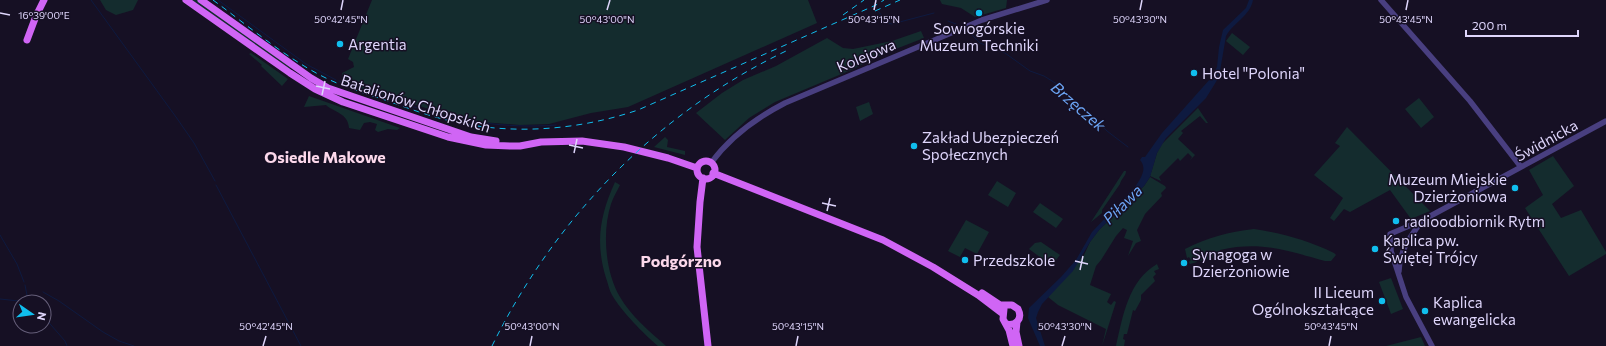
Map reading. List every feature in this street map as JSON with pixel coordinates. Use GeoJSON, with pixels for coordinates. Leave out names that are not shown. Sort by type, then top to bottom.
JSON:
{"type":"FeatureCollection","features":[{"type":"Feature","properties":{"kind":"main road"},"geometry":{"type":"LineString","coordinates":[[36,16],[39,0]]}},
{"type":"Feature","properties":{"kind":"main road"},"geometry":{"type":"LineString","coordinates":[[27,40],[44,0]]}},
{"type":"Feature","properties":{"kind":"main road","name":"Batalionów Chłopskich"},"geometry":{"type":"LineString","coordinates":[[186,0],[304,84],[331,97],[462,141],[499,146],[520,146],[531,143]]}},
{"type":"Feature","properties":{"kind":"main road","name":"Batalionów Chłopskich"},"geometry":{"type":"LineString","coordinates":[[201,0],[311,78],[334,90],[471,137],[492,141],[531,143],[582,141],[618,146],[668,158],[680,158],[699,165]]}},
{"type":"Feature","properties":{"kind":"main road"},"geometry":{"type":"LineString","coordinates":[[706,161],[712,163],[714,168],[713,173],[710,177],[703,178],[699,175],[699,165],[706,161]]}},
{"type":"Feature","properties":{"kind":"main road"},"geometry":{"type":"LineString","coordinates":[[713,173],[867,233],[883,240],[937,270],[978,295],[1002,314],[1009,330],[1013,346]]}},
{"type":"Feature","properties":{"kind":"main road"},"geometry":{"type":"LineString","coordinates":[[703,178],[697,247],[708,346]]}},
{"type":"Feature","properties":{"kind":"main road"},"geometry":{"type":"LineString","coordinates":[[937,270],[962,280],[1000,305],[1012,305],[1018,309],[1020,316],[1017,322],[1016,332],[1019,346]]}},
{"type":"Feature","properties":{"kind":"main road"},"geometry":{"type":"LineString","coordinates":[[1002,314],[1006,306]]}},
{"type":"Feature","properties":{"kind":"main road"},"geometry":{"type":"LineString","coordinates":[[1006,324],[1013,325],[1017,322]]}},
{"type":"Feature","properties":{"kind":"street","name":"Kolejowa"},"geometry":{"type":"LineString","coordinates":[[712,163],[725,147],[758,118],[785,103],[980,21],[1048,0]]}},
{"type":"Feature","properties":{"kind":"street"},"geometry":{"type":"LineString","coordinates":[[1381,0],[1470,101],[1515,157],[1521,167]]}},
{"type":"Feature","properties":{"kind":"street","name":"Świdnicka"},"geometry":{"type":"LineString","coordinates":[[1400,280],[1391,250],[1390,234],[1422,220],[1606,122]]}},
{"type":"Feature","properties":{"kind":"street"},"geometry":{"type":"LineString","coordinates":[[1422,220],[1408,240],[1402,253],[1400,261],[1400,280],[1408,302],[1432,346]]}},
{"type":"Feature","properties":{"kind":"green space"},"geometry":{"type":"Polygon","coordinates":[[[100,0],[138,0],[133,10],[116,15],[106,10],[100,0]]]}},
{"type":"Feature","properties":{"kind":"green space"},"geometry":{"type":"Polygon","coordinates":[[[190,0],[198,0],[290,67],[290,69],[190,0]]]}},
{"type":"Feature","properties":{"kind":"green space"},"geometry":{"type":"Polygon","coordinates":[[[372,0],[808,0],[817,23],[628,107],[591,113],[549,124],[520,125],[482,122],[448,115],[344,84],[342,73],[354,67],[353,62],[348,59],[372,0]]]}},
{"type":"Feature","properties":{"kind":"green space","name":"Sowiogórskie Muzeum Techniki"},"geometry":{"type":"Polygon","coordinates":[[[940,0],[1007,0],[1006,8],[975,17],[961,8],[942,4],[940,0]]]}},
{"type":"Feature","properties":{"kind":"green space"},"geometry":{"type":"Polygon","coordinates":[[[921,31],[924,38],[888,52],[851,70],[775,102],[749,118],[725,140],[696,113],[722,93],[743,80],[776,66],[827,38],[843,48],[853,49],[892,41],[921,31]]]}},
{"type":"Feature","properties":{"kind":"green space"},"geometry":{"type":"Polygon","coordinates":[[[1232,33],[1250,47],[1243,55],[1226,41],[1232,33]]]}},
{"type":"Feature","properties":{"kind":"green space"},"geometry":{"type":"Polygon","coordinates":[[[251,53],[288,79],[282,86],[249,54],[251,53]]]}},
{"type":"Feature","properties":{"kind":"green space"},"geometry":{"type":"Polygon","coordinates":[[[309,96],[400,128],[397,130],[388,129],[378,132],[375,130],[377,124],[370,122],[364,123],[360,130],[349,128],[344,116],[326,105],[304,107],[309,96]]]}},
{"type":"Feature","properties":{"kind":"green space"},"geometry":{"type":"Polygon","coordinates":[[[1419,98],[1434,117],[1421,128],[1405,109],[1419,98]]]}},
{"type":"Feature","properties":{"kind":"green space"},"geometry":{"type":"Polygon","coordinates":[[[869,102],[873,114],[860,121],[856,107],[869,102]]]}},
{"type":"Feature","properties":{"kind":"green space"},"geometry":{"type":"Polygon","coordinates":[[[1198,108],[1208,123],[1206,123],[1200,116],[1181,131],[1183,133],[1178,139],[1195,155],[1190,160],[1192,157],[1188,153],[1180,161],[1178,158],[1159,177],[1161,181],[1150,176],[1157,153],[1162,144],[1198,108]]]}},
{"type":"Feature","properties":{"kind":"green space"},"geometry":{"type":"Polygon","coordinates":[[[1347,127],[1430,211],[1411,219],[1390,190],[1350,212],[1344,209],[1334,221],[1330,218],[1343,198],[1314,175],[1340,146],[1335,143],[1347,127]]]}},
{"type":"Feature","properties":{"kind":"green space"},"geometry":{"type":"Polygon","coordinates":[[[665,137],[668,140],[667,147],[685,151],[685,155],[654,147],[665,137]]]}},
{"type":"Feature","properties":{"kind":"green space"},"geometry":{"type":"Polygon","coordinates":[[[1553,156],[1574,186],[1552,204],[1561,218],[1581,210],[1606,252],[1606,254],[1569,276],[1525,208],[1543,195],[1529,170],[1553,156]]]}},
{"type":"Feature","properties":{"kind":"green space"},"geometry":{"type":"Polygon","coordinates":[[[1124,171],[1126,171],[1120,184],[1102,210],[1102,213],[1091,222],[1124,171]]]}},
{"type":"Feature","properties":{"kind":"green space"},"geometry":{"type":"Polygon","coordinates":[[[1150,177],[1166,188],[1161,193],[1162,196],[1145,214],[1137,230],[1141,241],[1136,243],[1128,256],[1133,241],[1124,238],[1127,230],[1123,228],[1096,266],[1090,285],[1111,294],[1107,302],[1111,305],[1114,301],[1116,302],[1102,346],[1106,329],[1058,305],[1048,297],[1084,255],[1090,242],[1099,230],[1144,186],[1150,177]]]}},
{"type":"Feature","properties":{"kind":"green space"},"geometry":{"type":"Polygon","coordinates":[[[997,181],[1016,193],[1008,207],[988,195],[997,181]]]}},
{"type":"Feature","properties":{"kind":"green space"},"geometry":{"type":"Polygon","coordinates":[[[615,182],[620,185],[612,202],[606,226],[606,251],[611,276],[620,297],[629,311],[666,346],[658,346],[639,329],[621,308],[609,289],[603,265],[600,241],[603,217],[615,182]]]}},
{"type":"Feature","properties":{"kind":"green space"},"geometry":{"type":"Polygon","coordinates":[[[1040,203],[1063,219],[1056,228],[1033,212],[1040,203]]]}},
{"type":"Feature","properties":{"kind":"green space"},"geometry":{"type":"Polygon","coordinates":[[[966,220],[989,232],[977,254],[965,248],[960,257],[948,251],[966,220]]]}},
{"type":"Feature","properties":{"kind":"green space"},"geometry":{"type":"Polygon","coordinates":[[[1254,229],[1305,241],[1324,248],[1336,255],[1331,261],[1325,261],[1285,250],[1248,246],[1220,250],[1220,255],[1216,256],[1215,254],[1214,257],[1200,261],[1198,259],[1197,262],[1190,264],[1189,262],[1191,260],[1189,257],[1187,258],[1185,249],[1202,241],[1254,229]]]}},
{"type":"Feature","properties":{"kind":"green space"},"geometry":{"type":"Polygon","coordinates":[[[1041,242],[1060,255],[1056,260],[1051,256],[1046,260],[1052,266],[1029,249],[1035,243],[1041,242]]]}},
{"type":"Feature","properties":{"kind":"green space"},"geometry":{"type":"Polygon","coordinates":[[[1157,264],[1159,269],[1154,271],[1156,274],[1153,277],[1155,281],[1141,295],[1141,300],[1135,311],[1133,310],[1127,334],[1124,334],[1124,346],[1116,346],[1124,311],[1133,290],[1147,271],[1157,264]]]}},
{"type":"Feature","properties":{"kind":"green space"},"geometry":{"type":"Polygon","coordinates":[[[1391,278],[1403,309],[1391,314],[1379,282],[1391,278]]]}},
{"type":"Feature","properties":{"kind":"green space"},"geometry":{"type":"Polygon","coordinates":[[[1421,337],[1425,346],[1386,346],[1421,337]]]}},
{"type":"Feature","properties":{"kind":"water","name":"Piława"},"geometry":{"type":"Polygon","coordinates":[[[1249,0],[1253,0],[1249,10],[1226,36],[1219,77],[1206,98],[1166,138],[1157,153],[1150,177],[1144,186],[1099,230],[1073,271],[1042,304],[1036,318],[1045,346],[1040,346],[1028,318],[1029,308],[1076,260],[1092,232],[1135,187],[1143,170],[1140,160],[1142,157],[1145,157],[1162,133],[1211,78],[1217,67],[1219,47],[1223,30],[1246,8],[1249,0]]]}},
{"type":"Feature","properties":{"kind":"waterway"},"geometry":{"type":"LineString","coordinates":[[91,0],[194,143],[215,181]]}},
{"type":"Feature","properties":{"kind":"waterway"},"geometry":{"type":"LineString","coordinates":[[218,0],[306,64],[336,80]]}},
{"type":"Feature","properties":{"kind":"waterway","name":"Brzęczek"},"geometry":{"type":"LineString","coordinates":[[878,11],[888,23],[892,24],[934,13]]}},
{"type":"Feature","properties":{"kind":"waterway","name":"Brzęczek"},"geometry":{"type":"LineString","coordinates":[[948,21],[956,24]]}},
{"type":"Feature","properties":{"kind":"waterway","name":"Brzęczek"},"geometry":{"type":"LineString","coordinates":[[967,30],[980,43],[1005,53],[1030,71],[1044,76],[1060,86],[1107,131],[1128,147]]}},
{"type":"Feature","properties":{"kind":"waterway"},"geometry":{"type":"LineString","coordinates":[[339,81],[426,111],[463,119],[500,125],[556,125]]}},
{"type":"Feature","properties":{"kind":"waterway"},"geometry":{"type":"LineString","coordinates":[[216,185],[301,346]]}},
{"type":"Feature","properties":{"kind":"waterway"},"geometry":{"type":"LineString","coordinates":[[0,235],[17,264],[24,282]]}},
{"type":"Feature","properties":{"kind":"waterway"},"geometry":{"type":"LineString","coordinates":[[25,285],[27,294]]}},
{"type":"Feature","properties":{"kind":"waterway"},"geometry":{"type":"LineString","coordinates":[[43,292],[59,301],[103,332],[119,341],[134,346]]}},
{"type":"Feature","properties":{"kind":"waterway"},"geometry":{"type":"LineString","coordinates":[[0,299],[12,300]]}},
{"type":"Feature","properties":{"kind":"waterway"},"geometry":{"type":"LineString","coordinates":[[52,326],[65,341],[67,346]]}},
{"type":"Feature","properties":{"kind":"railway"},"geometry":{"type":"LineString","coordinates":[[213,0],[291,58],[335,82],[413,110],[446,120],[478,126],[524,129],[570,126],[616,117],[638,110],[876,5],[884,0]]}},
{"type":"Feature","properties":{"kind":"railway"},"geometry":{"type":"LineString","coordinates":[[843,15],[864,0]]}},
{"type":"Feature","properties":{"kind":"railway"},"geometry":{"type":"LineString","coordinates":[[875,11],[900,0]]}},
{"type":"Feature","properties":{"kind":"railway"},"geometry":{"type":"LineString","coordinates":[[492,346],[517,299],[546,255],[579,213],[614,174],[653,138],[694,105],[739,76],[786,51]]}},
{"type":"Feature","properties":{"kind":"place","name":"Sowiogórskie Muzeum Techniki"},"geometry":{"type":"Point","coordinates":[979,13]}},
{"type":"Feature","properties":{"kind":"place","name":"Argentia"},"geometry":{"type":"Point","coordinates":[340,44]}},
{"type":"Feature","properties":{"kind":"place","name":"Hotel \"Polonia\""},"geometry":{"type":"Point","coordinates":[1194,73]}},
{"type":"Feature","properties":{"kind":"place","name":"Zakład Ubezpieczeń Społecznych"},"geometry":{"type":"Point","coordinates":[914,146]}},
{"type":"Feature","properties":{"kind":"place","name":"Muzeum Miejskie Dzierżoniowa"},"geometry":{"type":"Point","coordinates":[1515,188]}},
{"type":"Feature","properties":{"kind":"place","name":"radioodbiornik Rytm"},"geometry":{"type":"Point","coordinates":[1396,221]}},
{"type":"Feature","properties":{"kind":"place","name":"Kaplica pw. Świętej Trójcy"},"geometry":{"type":"Point","coordinates":[1375,249]}},
{"type":"Feature","properties":{"kind":"place","name":"Przedszkole"},"geometry":{"type":"Point","coordinates":[965,260]}},
{"type":"Feature","properties":{"kind":"place","name":"Synagoga w Dzierżoniowie"},"geometry":{"type":"Point","coordinates":[1184,263]}},
{"type":"Feature","properties":{"kind":"place","name":"II Liceum Ogólnokształcące"},"geometry":{"type":"Point","coordinates":[1382,301]}},
{"type":"Feature","properties":{"kind":"place","name":"Kaplica ewangelicka"},"geometry":{"type":"Point","coordinates":[1425,311]}},
{"type":"Feature","properties":{"kind":"district","name":"Osiedle Makowe"},"geometry":{"type":"Point","coordinates":[325,156]}},
{"type":"Feature","properties":{"kind":"district","name":"Podgórzno"},"geometry":{"type":"Point","coordinates":[681,260]}}]}
